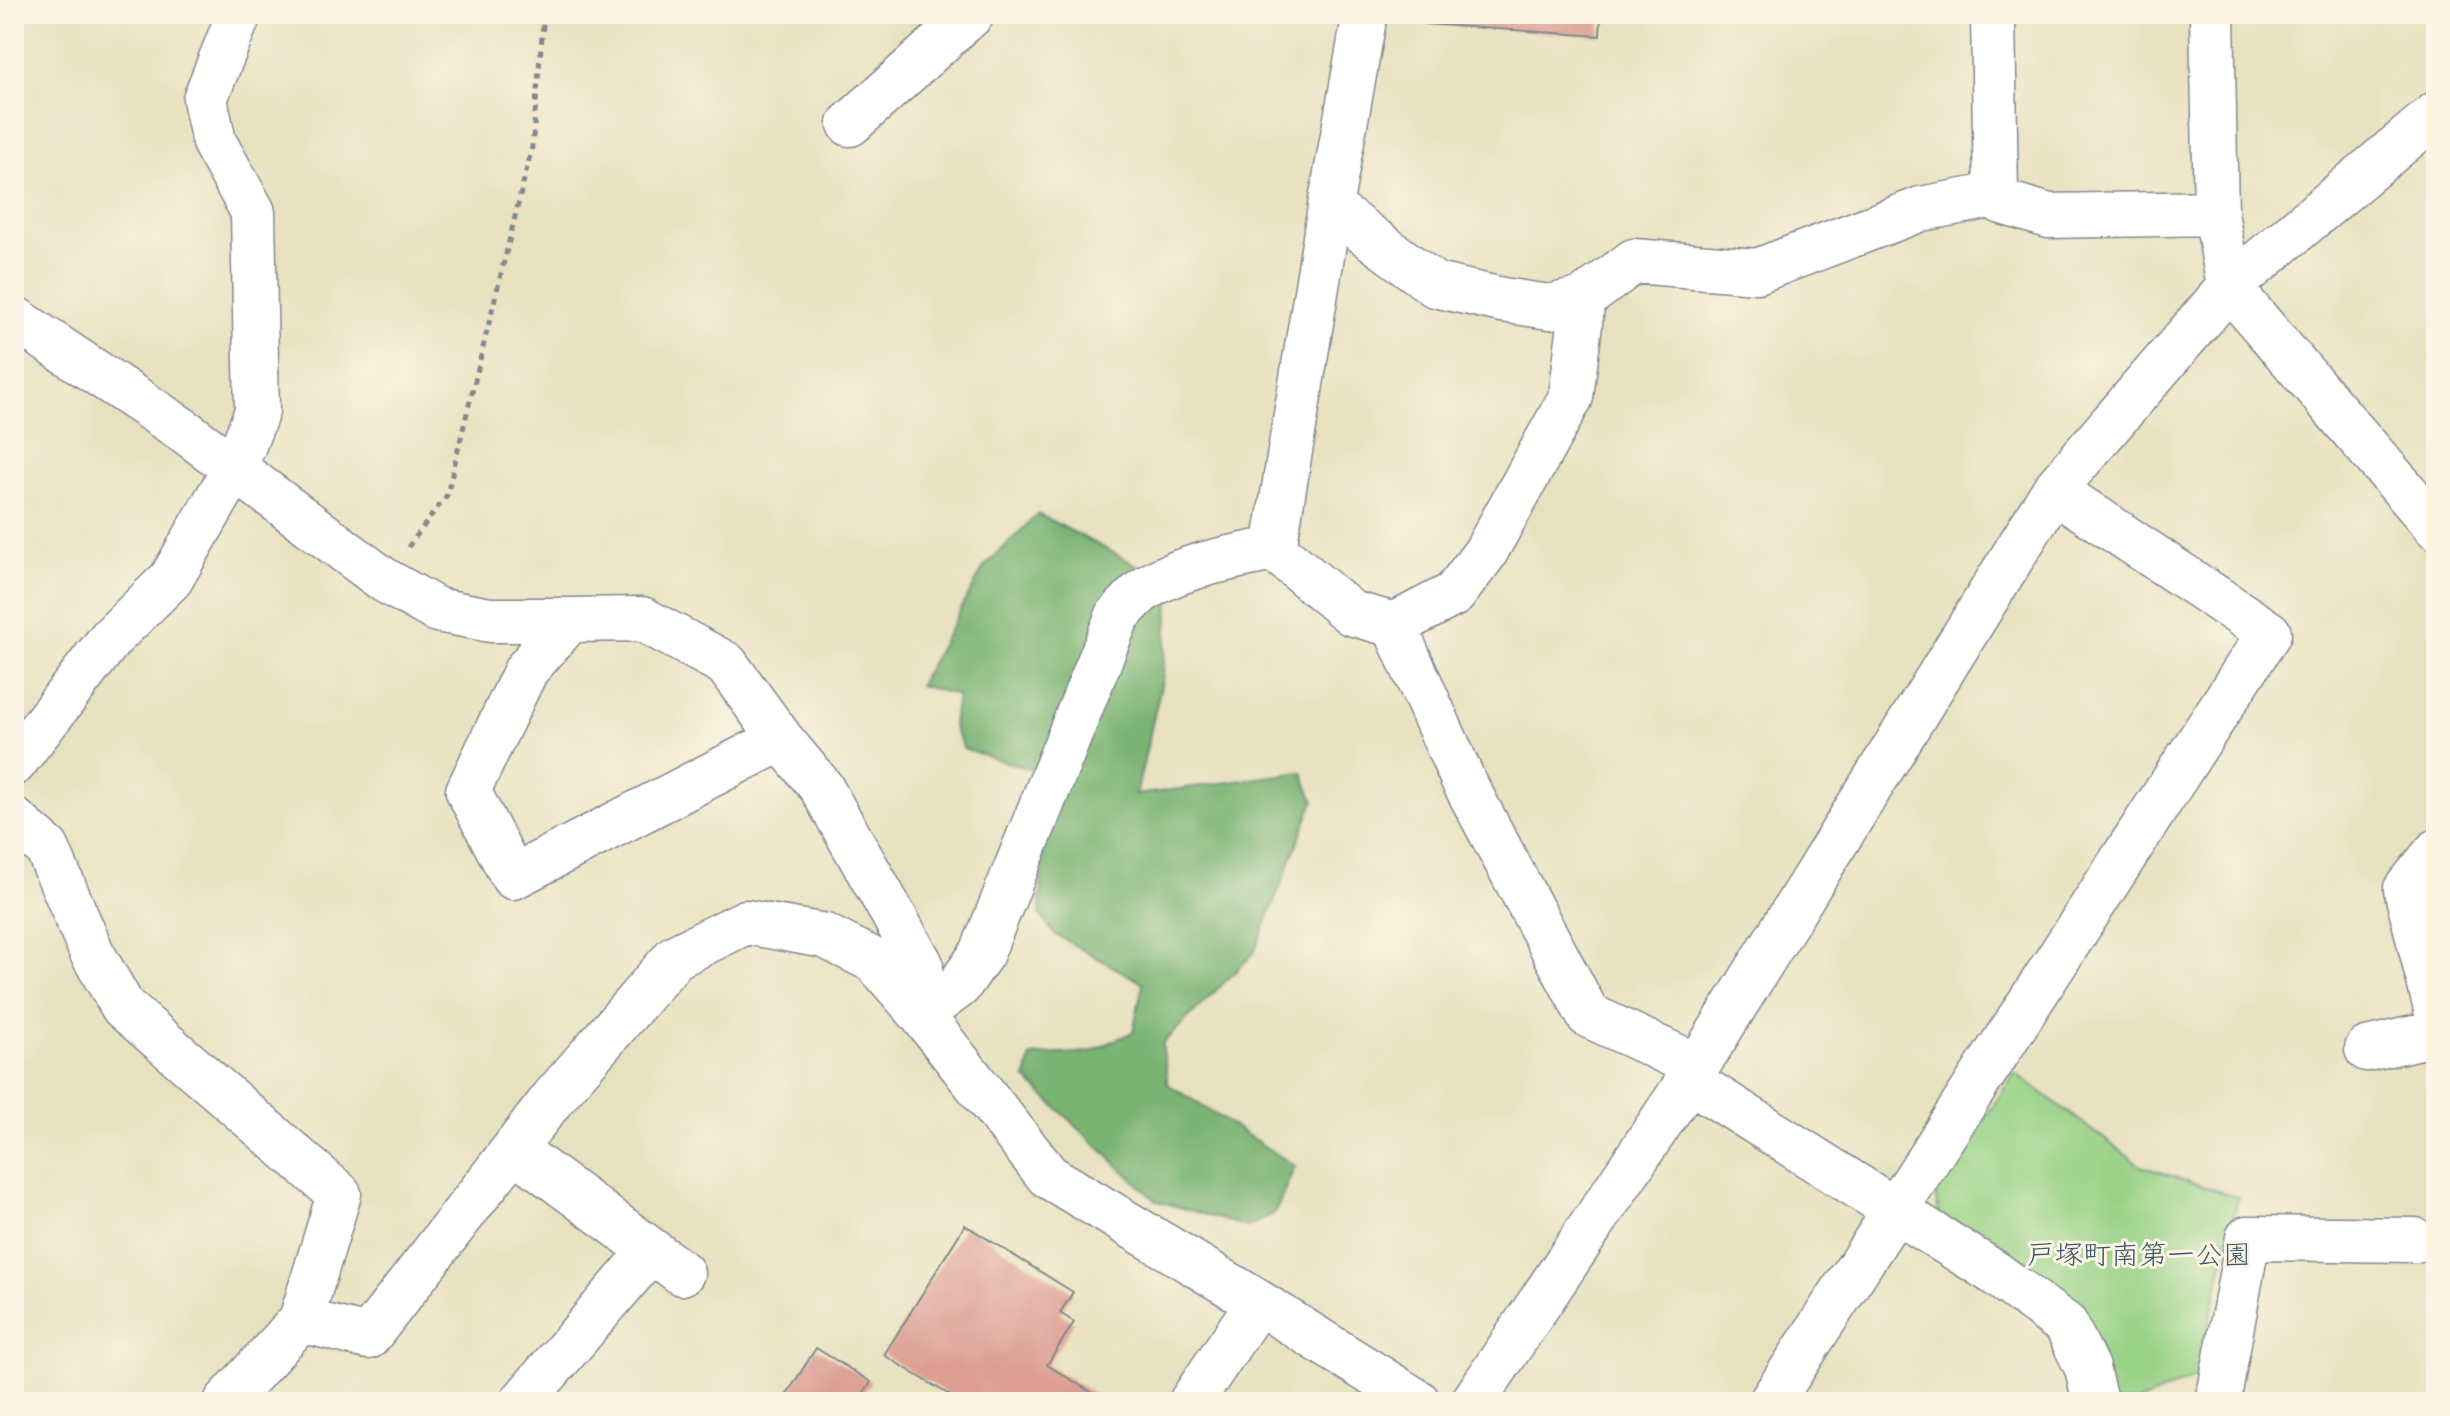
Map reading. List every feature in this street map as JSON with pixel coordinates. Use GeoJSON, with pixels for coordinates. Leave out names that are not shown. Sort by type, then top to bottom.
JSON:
{"type":"FeatureCollection","features":[{"type":"Feature","properties":{"kind":"street"},"geometry":{"type":"LineString","coordinates":[[14,763],[111,638],[171,579],[235,468],[257,411],[253,212],[214,142],[205,99],[239,14]]}},
{"type":"Feature","properties":{"kind":"street"},"geometry":{"type":"LineString","coordinates":[[1274,549],[1365,14]]}},
{"type":"Feature","properties":{"kind":"street"},"geometry":{"type":"LineString","coordinates":[[1993,14],[1996,195],[2002,202],[2049,216],[2216,213]]}},
{"type":"Feature","properties":{"kind":"street"},"geometry":{"type":"LineString","coordinates":[[2212,14],[2216,213],[2229,287],[2436,527]]}},
{"type":"Feature","properties":{"kind":"street"},"geometry":{"type":"LineString","coordinates":[[850,124],[959,18]]}},
{"type":"Feature","properties":{"kind":"street"},"geometry":{"type":"LineString","coordinates":[[1473,1402],[1693,1073],[2054,490],[2229,287],[2436,114]]}},
{"type":"Feature","properties":{"kind":"street"},"geometry":{"type":"LineString","coordinates":[[1330,207],[1435,285],[1550,307],[1583,299],[1634,261],[1757,271],[1921,209],[1996,195]]}},
{"type":"Feature","properties":{"kind":"street"},"geometry":{"type":"LineString","coordinates":[[1274,549],[1351,613],[1394,625],[1454,594],[1485,553],[1571,397],[1583,299]]}},
{"type":"Feature","properties":{"kind":"street"},"geometry":{"type":"LineString","coordinates":[[14,318],[173,423],[384,580],[437,610],[490,620],[642,619],[726,664],[821,787],[921,964],[920,1012]]}},
{"type":"Feature","properties":{"kind":"street"},"geometry":{"type":"LineString","coordinates":[[1771,1402],[2269,633],[2054,490]]}},
{"type":"Feature","properties":{"kind":"street"},"geometry":{"type":"LineString","coordinates":[[920,1012],[959,986],[982,953],[1118,615],[1142,591],[1186,570],[1274,549]]}},
{"type":"Feature","properties":{"kind":"street"},"geometry":{"type":"LineString","coordinates":[[570,620],[526,670],[468,791],[513,877],[781,739]]}},
{"type":"Feature","properties":{"kind":"street"},"geometry":{"type":"LineString","coordinates":[[1394,625],[1463,780],[1588,1015],[1693,1073],[1893,1210],[1995,1273],[2066,1325],[2087,1368],[2095,1402]]}},
{"type":"Feature","properties":{"kind":"street"},"geometry":{"type":"LineString","coordinates":[[14,820],[47,848],[92,953],[123,1007],[339,1194],[301,1320],[226,1402]]}},
{"type":"Feature","properties":{"kind":"street"},"geometry":{"type":"LineString","coordinates":[[2436,852],[2406,889],[2436,1009]]}},
{"type":"Feature","properties":{"kind":"street"},"geometry":{"type":"LineString","coordinates":[[301,1320],[368,1337],[554,1097],[675,957],[746,922],[825,936],[875,961],[920,1012],[1048,1176],[1418,1402]]}},
{"type":"Feature","properties":{"kind":"street"},"geometry":{"type":"LineString","coordinates":[[2367,1049],[2436,1033]]}},
{"type":"Feature","properties":{"kind":"street"},"geometry":{"type":"LineString","coordinates":[[515,1150],[667,1262],[522,1402]]}},
{"type":"Feature","properties":{"kind":"street"},"geometry":{"type":"LineString","coordinates":[[2218,1402],[2248,1238],[2415,1240]]}},
{"type":"Feature","properties":{"kind":"street"},"geometry":{"type":"LineString","coordinates":[[1191,1402],[1258,1302]]}},
{"type":"Feature","properties":{"kind":"path"},"geometry":{"type":"LineString","coordinates":[[384,580],[447,495],[532,147],[544,14]]}},
{"type":"Feature","properties":{"kind":"green space"},"geometry":{"type":"Polygon","coordinates":[[[1038,514],[1143,568],[1170,594],[1163,676],[1136,795],[1302,772],[1314,801],[1254,953],[1162,1044],[1168,1084],[1295,1166],[1275,1213],[1247,1227],[1155,1200],[1026,1079],[1031,1056],[1090,1052],[1133,1032],[1143,983],[1054,934],[1040,914],[1046,774],[964,749],[953,726],[957,695],[919,685],[984,567],[1038,514]]]}},
{"type":"Feature","properties":{"kind":"green space","name":"戸塚町南第一公園"},"geometry":{"type":"Polygon","coordinates":[[[2015,1073],[2141,1166],[2238,1197],[2197,1377],[2139,1402],[2114,1402],[1941,1223],[1935,1194],[2015,1073]]]}},
{"type":"Feature","properties":{"kind":"building"},"geometry":{"type":"Polygon","coordinates":[[[1426,14],[1601,14],[1600,36],[1426,24],[1426,14]]]}},
{"type":"Feature","properties":{"kind":"building"},"geometry":{"type":"Polygon","coordinates":[[[965,1225],[1073,1292],[1060,1313],[1074,1322],[1047,1365],[1107,1402],[961,1402],[884,1355],[965,1225]]]}},
{"type":"Feature","properties":{"kind":"building"},"geometry":{"type":"Polygon","coordinates":[[[816,1348],[871,1382],[858,1402],[782,1402],[816,1348]]]}}]}
